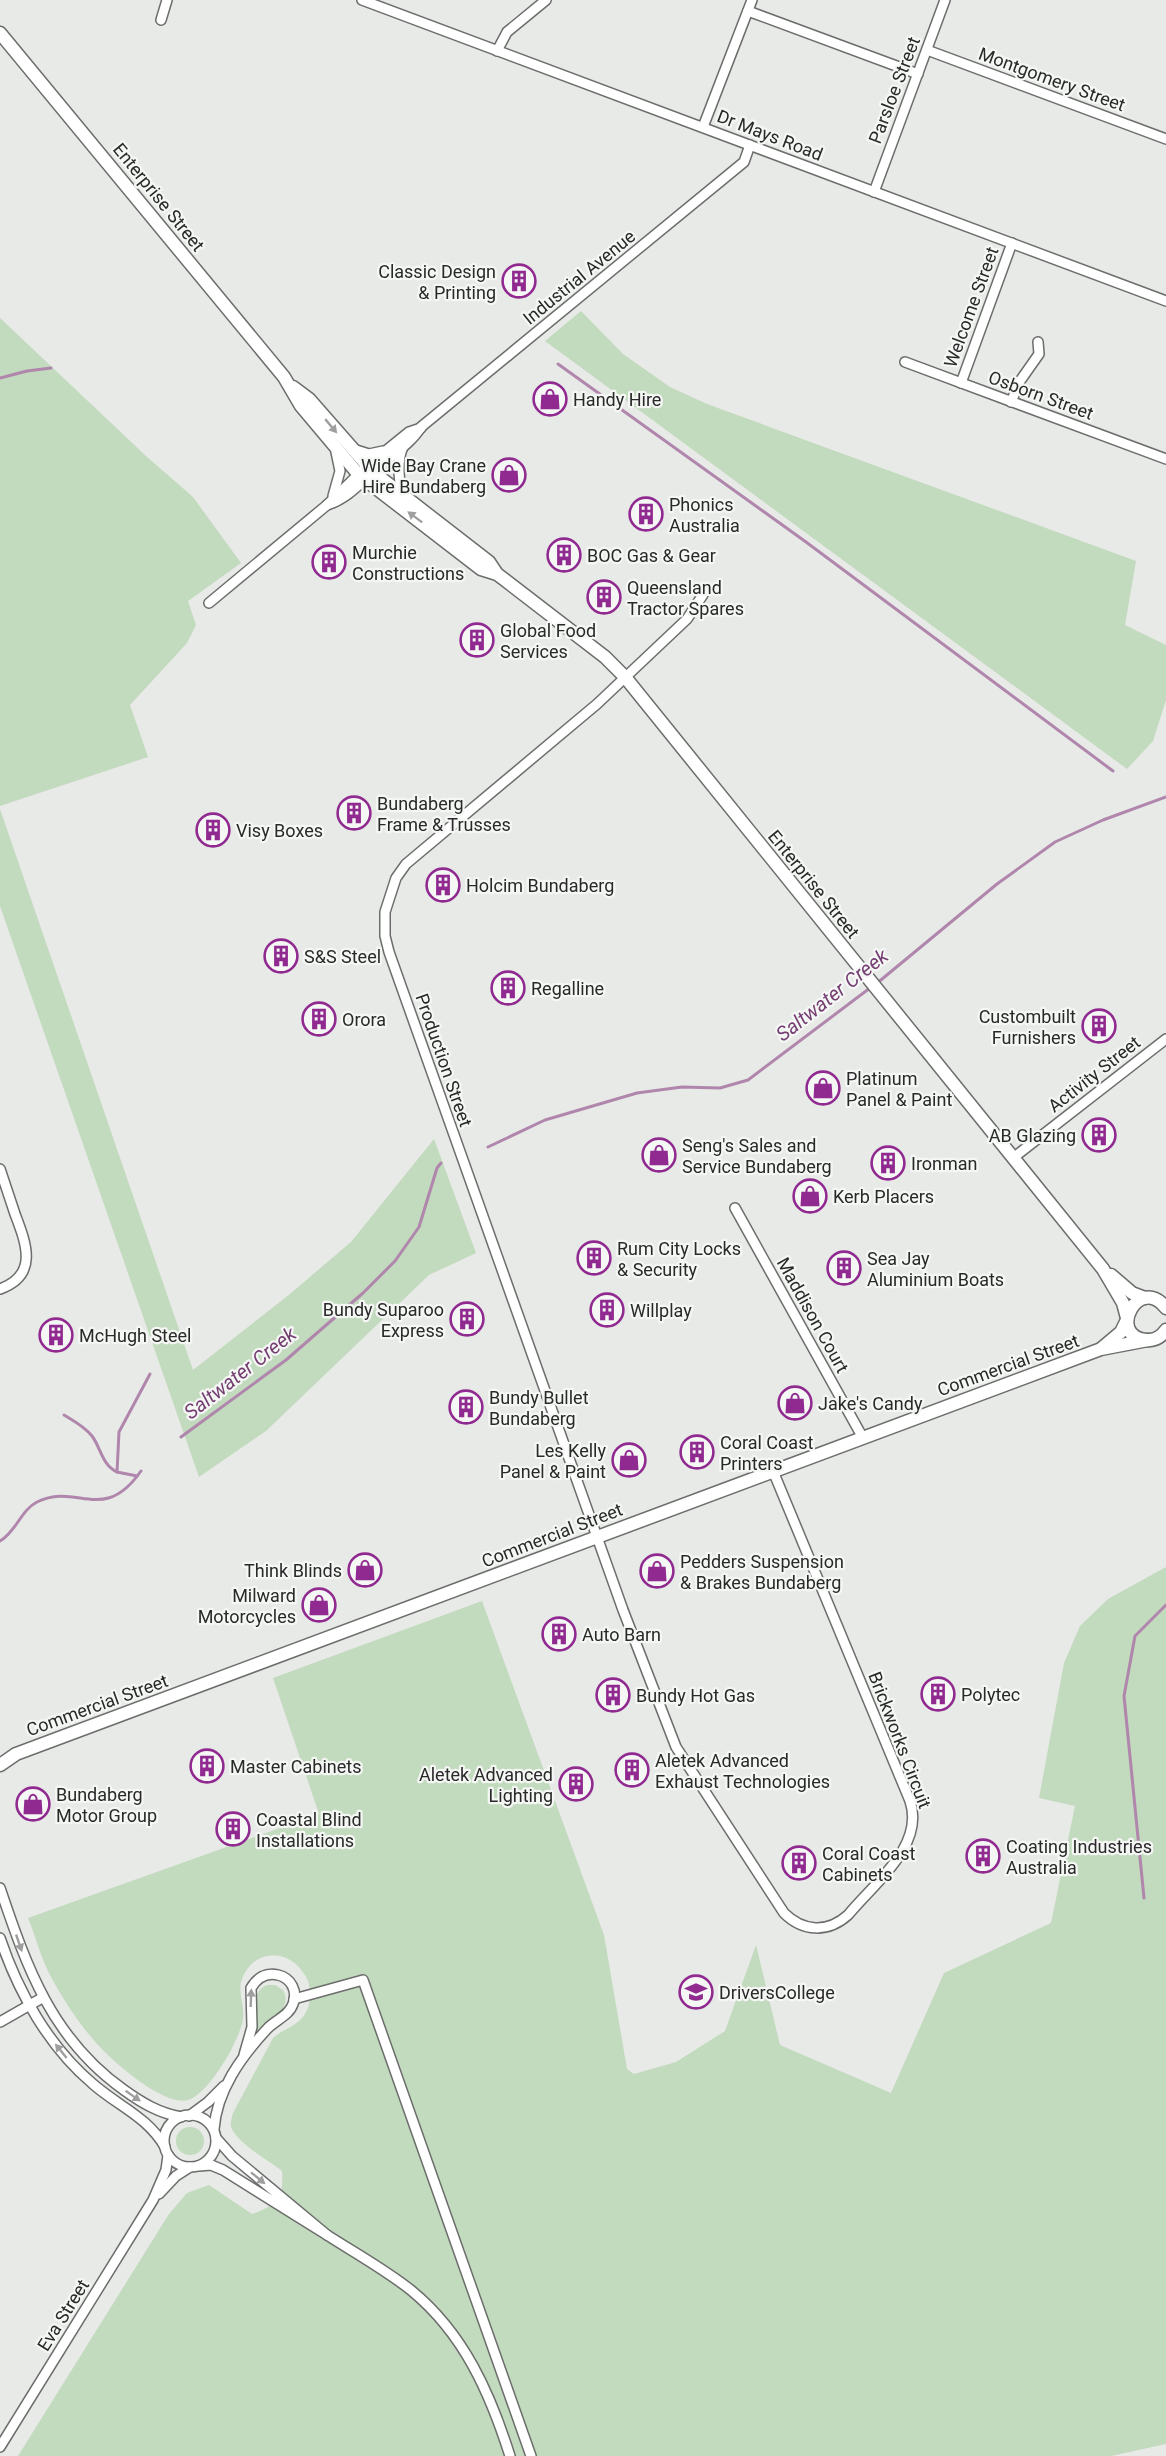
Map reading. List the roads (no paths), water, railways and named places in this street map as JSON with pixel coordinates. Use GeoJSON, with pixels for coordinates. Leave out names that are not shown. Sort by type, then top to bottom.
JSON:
{"type":"FeatureCollection","features":[{"type":"Feature","properties":{"kind":"street"},"geometry":{"type":"LineString","coordinates":[[161,20],[167,0]]}},
{"type":"Feature","properties":{"kind":"street","name":"Dr Mays Road"},"geometry":{"type":"LineString","coordinates":[[362,0],[1166,301]]}},
{"type":"Feature","properties":{"kind":"street"},"geometry":{"type":"LineString","coordinates":[[497,51],[507,32],[546,0]]}},
{"type":"Feature","properties":{"kind":"street"},"geometry":{"type":"LineString","coordinates":[[703,128],[752,0]]}},
{"type":"Feature","properties":{"kind":"street","name":"Parsloe Street"},"geometry":{"type":"LineString","coordinates":[[874,192],[945,0]]}},
{"type":"Feature","properties":{"kind":"street"},"geometry":{"type":"LineString","coordinates":[[748,11],[918,74]]}},
{"type":"Feature","properties":{"kind":"street","name":"Enterprise Street"},"geometry":{"type":"LineString","coordinates":[[0,33],[290,385],[301,406],[335,449],[481,569],[497,574]]}},
{"type":"Feature","properties":{"kind":"street","name":"Montgomery Street"},"geometry":{"type":"LineString","coordinates":[[927,50],[1166,139]]}},
{"type":"Feature","properties":{"kind":"street","name":"Industrial Avenue"},"geometry":{"type":"LineString","coordinates":[[366,473],[415,437],[421,428],[744,162],[750,145]]}},
{"type":"Feature","properties":{"kind":"street","name":"Welcome Street"},"geometry":{"type":"LineString","coordinates":[[961,383],[1012,243]]}},
{"type":"Feature","properties":{"kind":"street"},"geometry":{"type":"LineString","coordinates":[[1011,402],[1020,381],[1039,354],[1038,342]]}},
{"type":"Feature","properties":{"kind":"street","name":"Osborn Street"},"geometry":{"type":"LineString","coordinates":[[905,362],[1166,459]]}},
{"type":"Feature","properties":{"kind":"street","name":"Enterprise Street"},"geometry":{"type":"LineString","coordinates":[[290,385],[309,399],[348,446],[366,473],[405,496],[489,562],[497,574],[605,657],[625,677],[1103,1269],[1123,1303],[1127,1319]]}},
{"type":"Feature","properties":{"kind":"street","name":"Industrial Avenue"},"geometry":{"type":"LineString","coordinates":[[209,603],[329,502],[340,501],[388,449],[409,432],[421,428]]}},
{"type":"Feature","properties":{"kind":"street"},"geometry":{"type":"LineString","coordinates":[[404,445],[400,455],[400,477],[405,496]]}},
{"type":"Feature","properties":{"kind":"street"},"geometry":{"type":"LineString","coordinates":[[348,446],[369,454],[388,449]]}},
{"type":"Feature","properties":{"kind":"street"},"geometry":{"type":"LineString","coordinates":[[329,502],[340,471],[339,458],[335,449]]}},
{"type":"Feature","properties":{"kind":"street","name":"Production Street"},"geometry":{"type":"LineString","coordinates":[[597,1538],[423,1051],[389,952],[384,923],[389,894],[406,864],[597,704],[687,619],[706,590]]}},
{"type":"Feature","properties":{"kind":"street","name":"Activity Street"},"geometry":{"type":"LineString","coordinates":[[1013,1158],[1166,1039]]}},
{"type":"Feature","properties":{"kind":"street"},"geometry":{"type":"LineString","coordinates":[[0,1169],[24,1240],[27,1256],[20,1276],[13,1283],[0,1289]]}},
{"type":"Feature","properties":{"kind":"street","name":"Maddison Court"},"geometry":{"type":"LineString","coordinates":[[735,1208],[863,1438]]}},
{"type":"Feature","properties":{"kind":"street","name":"Enterprise Street"},"geometry":{"type":"LineString","coordinates":[[1103,1269],[1132,1293],[1159,1301],[1166,1308]]}},
{"type":"Feature","properties":{"kind":"street","name":"Commercial Street"},"geometry":{"type":"LineString","coordinates":[[1101,1349],[1121,1332],[1132,1305],[1145,1298]]}},
{"type":"Feature","properties":{"kind":"street"},"geometry":{"type":"LineString","coordinates":[[1127,1319],[1134,1335],[1156,1340],[1166,1330]]}},
{"type":"Feature","properties":{"kind":"street","name":"Commercial Street"},"geometry":{"type":"LineString","coordinates":[[0,1765],[16,1754],[1101,1349],[1156,1340]]}},
{"type":"Feature","properties":{"kind":"street","name":"Brickworks Circuit"},"geometry":{"type":"LineString","coordinates":[[597,1538],[667,1725],[691,1773],[784,1913],[797,1924],[806,1927],[825,1928],[834,1925],[849,1915],[904,1851],[911,1837],[914,1819],[910,1801],[773,1471]]}},
{"type":"Feature","properties":{"kind":"street","name":"Commercial Street"},"geometry":{"type":"LineString","coordinates":[[0,1755],[16,1754]]}},
{"type":"Feature","properties":{"kind":"street"},"geometry":{"type":"LineString","coordinates":[[0,1888],[22,1954],[42,1998],[77,2048],[114,2083],[155,2110],[202,2118],[232,2156],[327,2235]]}},
{"type":"Feature","properties":{"kind":"street"},"geometry":{"type":"LineString","coordinates":[[0,1938],[15,1978],[30,2006],[70,2062],[92,2084],[150,2126],[167,2151],[182,2165],[211,2165],[223,2170],[412,2291],[453,2335],[475,2367],[487,2392],[510,2456]]}},
{"type":"Feature","properties":{"kind":"street"},"geometry":{"type":"LineString","coordinates":[[195,2166],[213,2155],[217,2107],[226,2084],[244,2055],[268,2027],[289,2011],[294,1999],[292,1986],[283,1977],[269,1974],[256,1981],[250,1995],[252,2027],[244,2055]]}},
{"type":"Feature","properties":{"kind":"street"},"geometry":{"type":"LineString","coordinates":[[294,1999],[363,1980],[531,2456]]}},
{"type":"Feature","properties":{"kind":"street"},"geometry":{"type":"LineString","coordinates":[[0,2022],[42,1998]]}},
{"type":"Feature","properties":{"kind":"street"},"geometry":{"type":"LineString","coordinates":[[167,2151],[167,2131],[171,2124],[206,2104],[226,2084]]}},
{"type":"Feature","properties":{"kind":"street","name":"Eva Street"},"geometry":{"type":"LineString","coordinates":[[0,2446],[153,2200],[166,2170],[167,2151]]}},
{"type":"Feature","properties":{"kind":"street","name":"Eva Street"},"geometry":{"type":"LineString","coordinates":[[153,2200],[176,2176],[195,2166]]}},
{"type":"Feature","properties":{"kind":"waterway"},"geometry":{"type":"LineString","coordinates":[[558,364],[806,542],[1113,771]]}},
{"type":"Feature","properties":{"kind":"waterway"},"geometry":{"type":"LineString","coordinates":[[0,378],[51,368]]}},
{"type":"Feature","properties":{"kind":"waterway","name":"Saltwater Creek"},"geometry":{"type":"LineString","coordinates":[[876,984],[997,884],[1055,842],[1103,820],[1166,797]]}},
{"type":"Feature","properties":{"kind":"waterway","name":"Saltwater Creek"},"geometry":{"type":"LineString","coordinates":[[488,1147],[545,1120],[637,1093],[682,1087],[720,1088],[748,1080],[870,988]]}},
{"type":"Feature","properties":{"kind":"waterway","name":"Saltwater Creek"},"geometry":{"type":"LineString","coordinates":[[181,1437],[286,1360],[363,1293],[395,1261],[419,1227],[437,1168],[441,1163]]}},
{"type":"Feature","properties":{"kind":"waterway"},"geometry":{"type":"LineString","coordinates":[[137,1476],[117,1472],[119,1432],[150,1374]]}},
{"type":"Feature","properties":{"kind":"waterway"},"geometry":{"type":"LineString","coordinates":[[64,1415],[89,1432],[105,1461],[117,1472]]}},
{"type":"Feature","properties":{"kind":"waterway","name":"Saltwater Creek"},"geometry":{"type":"LineString","coordinates":[[0,1541],[37,1502],[52,1497],[102,1499],[114,1496],[127,1487],[141,1471]]}},
{"type":"Feature","properties":{"kind":"waterway"},"geometry":{"type":"LineString","coordinates":[[1144,1898],[1124,1696],[1135,1636],[1166,1605]]}},
{"type":"Feature","properties":{"kind":"place","name":"Classic Design & Printing"},"geometry":{"type":"Point","coordinates":[519,281]}},
{"type":"Feature","properties":{"kind":"place","name":"Handy Hire"},"geometry":{"type":"Point","coordinates":[550,399]}},
{"type":"Feature","properties":{"kind":"place","name":"Wide Bay Crane Hire Bundaberg"},"geometry":{"type":"Point","coordinates":[509,475]}},
{"type":"Feature","properties":{"kind":"place","name":"Phonics Australia"},"geometry":{"type":"Point","coordinates":[646,514]}},
{"type":"Feature","properties":{"kind":"place","name":"BOC Gas & Gear"},"geometry":{"type":"Point","coordinates":[564,555]}},
{"type":"Feature","properties":{"kind":"place","name":"Murchie Constructions"},"geometry":{"type":"Point","coordinates":[329,562]}},
{"type":"Feature","properties":{"kind":"place","name":"Queensland Tractor Spares"},"geometry":{"type":"Point","coordinates":[604,597]}},
{"type":"Feature","properties":{"kind":"place","name":"Global Food Services"},"geometry":{"type":"Point","coordinates":[477,640]}},
{"type":"Feature","properties":{"kind":"place","name":"Bundaberg Frame & Trusses"},"geometry":{"type":"Point","coordinates":[354,813]}},
{"type":"Feature","properties":{"kind":"place","name":"Visy Boxes"},"geometry":{"type":"Point","coordinates":[213,830]}},
{"type":"Feature","properties":{"kind":"place","name":"Holcim Bundaberg"},"geometry":{"type":"Point","coordinates":[443,885]}},
{"type":"Feature","properties":{"kind":"place","name":"S&S Steel"},"geometry":{"type":"Point","coordinates":[281,956]}},
{"type":"Feature","properties":{"kind":"place","name":"Regalline"},"geometry":{"type":"Point","coordinates":[508,988]}},
{"type":"Feature","properties":{"kind":"place","name":"Orora"},"geometry":{"type":"Point","coordinates":[319,1019]}},
{"type":"Feature","properties":{"kind":"place","name":"Custombuilt Furnishers"},"geometry":{"type":"Point","coordinates":[1099,1026]}},
{"type":"Feature","properties":{"kind":"place","name":"Platinum Panel & Paint"},"geometry":{"type":"Point","coordinates":[823,1088]}},
{"type":"Feature","properties":{"kind":"place","name":"AB Glazing"},"geometry":{"type":"Point","coordinates":[1099,1135]}},
{"type":"Feature","properties":{"kind":"place","name":"Seng's Sales and Service Bundaberg"},"geometry":{"type":"Point","coordinates":[659,1155]}},
{"type":"Feature","properties":{"kind":"place","name":"Ironman"},"geometry":{"type":"Point","coordinates":[888,1163]}},
{"type":"Feature","properties":{"kind":"place","name":"Kerb Placers"},"geometry":{"type":"Point","coordinates":[810,1196]}},
{"type":"Feature","properties":{"kind":"place","name":"Rum City Locks & Security"},"geometry":{"type":"Point","coordinates":[594,1258]}},
{"type":"Feature","properties":{"kind":"place","name":"Sea Jay Aluminium Boats"},"geometry":{"type":"Point","coordinates":[844,1268]}},
{"type":"Feature","properties":{"kind":"place","name":"Willplay"},"geometry":{"type":"Point","coordinates":[607,1310]}},
{"type":"Feature","properties":{"kind":"place","name":"Bundy Suparoo Express"},"geometry":{"type":"Point","coordinates":[467,1319]}},
{"type":"Feature","properties":{"kind":"place","name":"McHugh Steel"},"geometry":{"type":"Point","coordinates":[56,1335]}},
{"type":"Feature","properties":{"kind":"place","name":"Jake's Candy"},"geometry":{"type":"Point","coordinates":[795,1403]}},
{"type":"Feature","properties":{"kind":"place","name":"Bundy Bullet Bundaberg"},"geometry":{"type":"Point","coordinates":[466,1407]}},
{"type":"Feature","properties":{"kind":"place","name":"Coral Coast Printers"},"geometry":{"type":"Point","coordinates":[697,1452]}},
{"type":"Feature","properties":{"kind":"place","name":"Les Kelly Panel & Paint"},"geometry":{"type":"Point","coordinates":[629,1460]}},
{"type":"Feature","properties":{"kind":"place","name":"Think Blinds"},"geometry":{"type":"Point","coordinates":[365,1570]}},
{"type":"Feature","properties":{"kind":"place","name":"Pedders Suspension & Brakes Bundaberg"},"geometry":{"type":"Point","coordinates":[657,1571]}},
{"type":"Feature","properties":{"kind":"place","name":"Milward Motorcycles"},"geometry":{"type":"Point","coordinates":[319,1605]}},
{"type":"Feature","properties":{"kind":"place","name":"Auto Barn"},"geometry":{"type":"Point","coordinates":[559,1634]}},
{"type":"Feature","properties":{"kind":"place","name":"Polytec"},"geometry":{"type":"Point","coordinates":[938,1694]}},
{"type":"Feature","properties":{"kind":"place","name":"Bundy Hot Gas"},"geometry":{"type":"Point","coordinates":[613,1695]}},
{"type":"Feature","properties":{"kind":"place","name":"Master Cabinets"},"geometry":{"type":"Point","coordinates":[207,1766]}},
{"type":"Feature","properties":{"kind":"place","name":"Aletek Advanced Exhaust Technologies"},"geometry":{"type":"Point","coordinates":[632,1770]}},
{"type":"Feature","properties":{"kind":"place","name":"Aletek Advanced Lighting"},"geometry":{"type":"Point","coordinates":[576,1784]}},
{"type":"Feature","properties":{"kind":"place","name":"Bundaberg Motor Group"},"geometry":{"type":"Point","coordinates":[33,1804]}},
{"type":"Feature","properties":{"kind":"place","name":"Coastal Blind Installations"},"geometry":{"type":"Point","coordinates":[233,1829]}},
{"type":"Feature","properties":{"kind":"place","name":"Coating Industries Australia"},"geometry":{"type":"Point","coordinates":[983,1856]}},
{"type":"Feature","properties":{"kind":"place","name":"Coral Coast Cabinets"},"geometry":{"type":"Point","coordinates":[799,1863]}},
{"type":"Feature","properties":{"kind":"place","name":"DriversCollege"},"geometry":{"type":"Point","coordinates":[696,1992]}}]}
